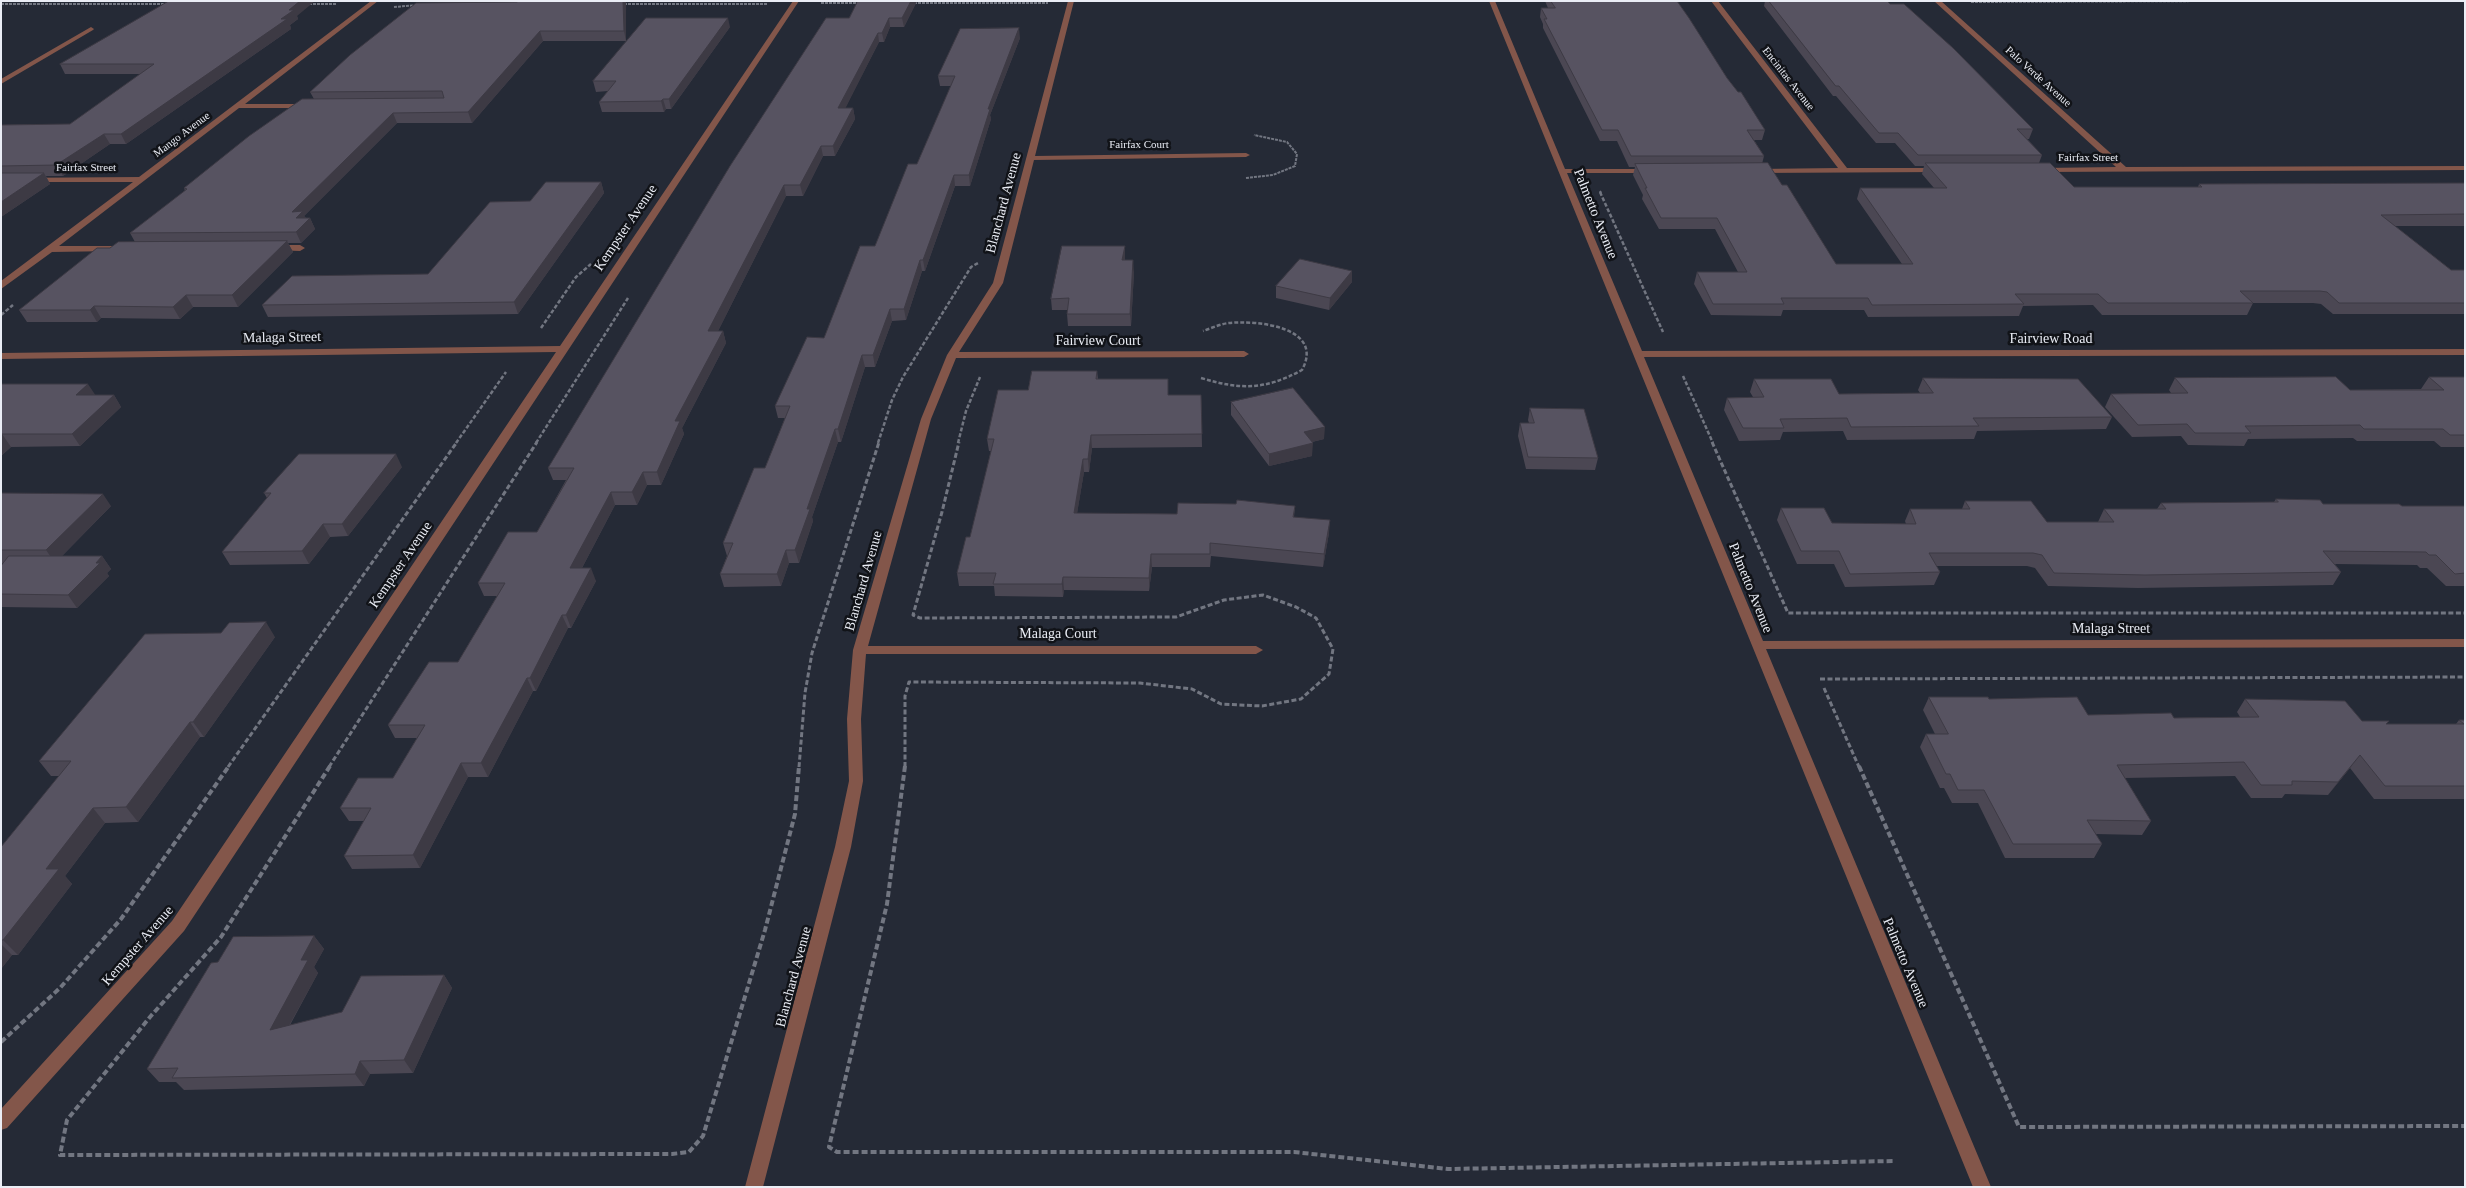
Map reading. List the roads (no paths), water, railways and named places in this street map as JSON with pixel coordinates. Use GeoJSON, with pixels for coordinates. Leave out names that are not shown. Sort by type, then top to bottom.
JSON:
{"type":"FeatureCollection","features":[{"type":"Feature","properties":{"kind":"street","name":"Mango Avenue"},"geometry":{"type":"LineString","coordinates":[[1,286],[375,1]]}},
{"type":"Feature","properties":{"kind":"street","name":"Kempster Avenue"},"geometry":{"type":"LineString","coordinates":[[1,1122],[178,926],[796,1]]}},
{"type":"Feature","properties":{"kind":"street","name":"Blanchard Avenue"},"geometry":{"type":"LineString","coordinates":[[754,1187],[849,819],[856,781],[854,719],[860,650],[926,419],[952,356],[998,283],[1032,158],[1071,1]]}},
{"type":"Feature","properties":{"kind":"street","name":"Palmetto Avenue"},"geometry":{"type":"LineString","coordinates":[[1492,1],[1982,1187]]}},
{"type":"Feature","properties":{"kind":"street","name":"Encinitas Avenue"},"geometry":{"type":"LineString","coordinates":[[1714,1],[1844,170]]}},
{"type":"Feature","properties":{"kind":"street","name":"Palo Verde Avenue"},"geometry":{"type":"LineString","coordinates":[[1937,1],[2123,170]]}},
{"type":"Feature","properties":{"kind":"street"},"geometry":{"type":"LineString","coordinates":[[1,82],[91,29]]}},
{"type":"Feature","properties":{"kind":"street"},"geometry":{"type":"LineString","coordinates":[[238,106],[316,106]]}},
{"type":"Feature","properties":{"kind":"street","name":"Fairfax Court"},"geometry":{"type":"LineString","coordinates":[[1032,158],[1246,155]]}},
{"type":"Feature","properties":{"kind":"street","name":"Fairfax Street"},"geometry":{"type":"LineString","coordinates":[[2034,170],[2465,168]]}},
{"type":"Feature","properties":{"kind":"street"},"geometry":{"type":"LineString","coordinates":[[1746,171],[1944,170]]}},
{"type":"Feature","properties":{"kind":"street"},"geometry":{"type":"LineString","coordinates":[[1562,171],[1659,171]]}},
{"type":"Feature","properties":{"kind":"street","name":"Fairfax Street"},"geometry":{"type":"LineString","coordinates":[[1,180],[142,180]]}},
{"type":"Feature","properties":{"kind":"street"},"geometry":{"type":"LineString","coordinates":[[270,248],[300,248]]}},
{"type":"Feature","properties":{"kind":"street"},"geometry":{"type":"LineString","coordinates":[[50,249],[121,249]]}},
{"type":"Feature","properties":{"kind":"street","name":"Malaga Street"},"geometry":{"type":"LineString","coordinates":[[1,356],[562,349]]}},
{"type":"Feature","properties":{"kind":"street","name":"Fairview Road"},"geometry":{"type":"LineString","coordinates":[[1637,354],[2465,352]]}},
{"type":"Feature","properties":{"kind":"street","name":"Fairview Court"},"geometry":{"type":"LineString","coordinates":[[952,356],[1244,354]]}},
{"type":"Feature","properties":{"kind":"street","name":"Malaga Street"},"geometry":{"type":"LineString","coordinates":[[1757,645],[2465,643]]}},
{"type":"Feature","properties":{"kind":"street","name":"Malaga Court"},"geometry":{"type":"LineString","coordinates":[[860,650],[1256,650]]}}]}
